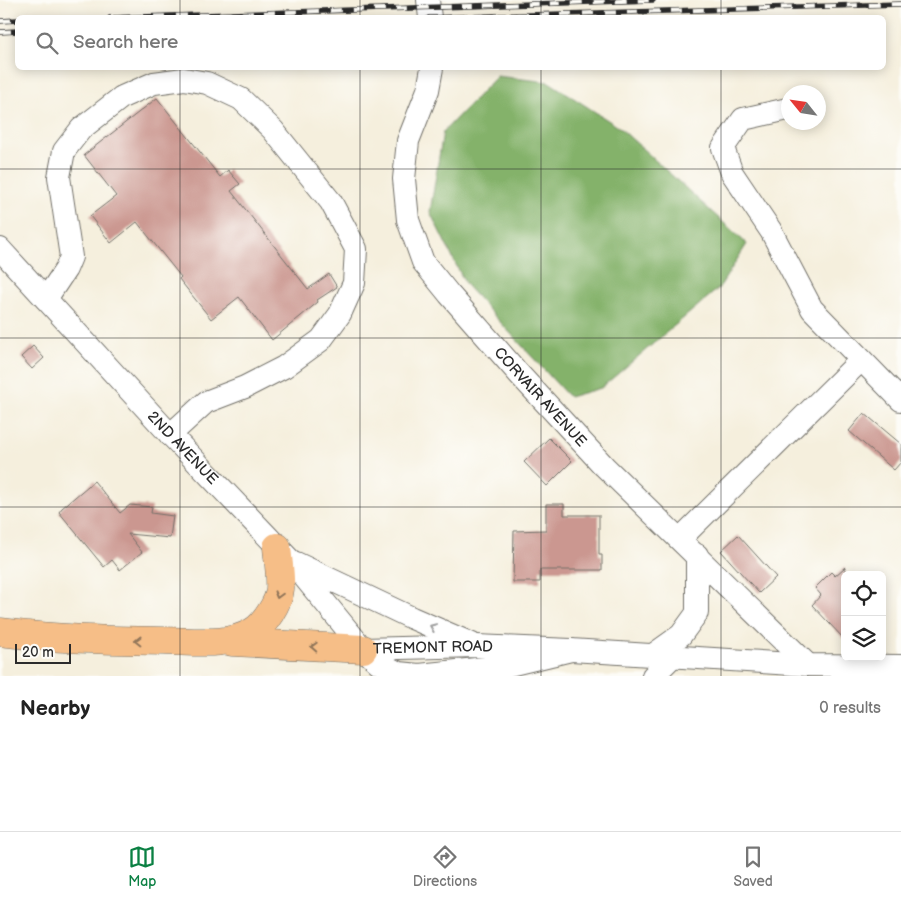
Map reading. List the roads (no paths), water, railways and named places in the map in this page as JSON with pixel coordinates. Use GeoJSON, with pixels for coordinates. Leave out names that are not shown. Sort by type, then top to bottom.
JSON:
{"type":"FeatureCollection","features":[{"type":"Feature","properties":{"kind":"highway"},"geometry":{"type":"LineString","coordinates":[[225,642],[253,632],[266,620],[275,605],[280,590],[284,554]]}},
{"type":"Feature","properties":{"kind":"highway"},"geometry":{"type":"LineString","coordinates":[[0,632],[98,640],[225,642],[363,649]]}},
{"type":"Feature","properties":{"kind":"street"},"geometry":{"type":"LineString","coordinates":[[428,0],[430,15]]}},
{"type":"Feature","properties":{"kind":"street","name":"CORVAIR AVENUE"},"geometry":{"type":"LineString","coordinates":[[432,70],[428,90],[408,141],[404,179],[408,220],[423,262],[518,374],[604,466],[808,665]]}},
{"type":"Feature","properties":{"kind":"street"},"geometry":{"type":"LineString","coordinates":[[46,299],[66,269],[71,256],[59,177],[64,151],[81,129],[122,97],[154,83],[184,79],[207,83],[241,99],[273,130],[331,202],[356,249],[354,283],[340,314],[322,340],[284,367],[245,387],[206,402],[170,435]]}},
{"type":"Feature","properties":{"kind":"street"},"geometry":{"type":"LineString","coordinates":[[781,111],[743,120],[723,148],[732,173],[772,231],[812,309],[901,400]]}},
{"type":"Feature","properties":{"kind":"street","name":"2ND AVENUE"},"geometry":{"type":"LineString","coordinates":[[0,248],[170,435],[284,554],[363,649]]}},
{"type":"Feature","properties":{"kind":"street"},"geometry":{"type":"LineString","coordinates":[[680,539],[862,360]]}},
{"type":"Feature","properties":{"kind":"street"},"geometry":{"type":"LineString","coordinates":[[284,554],[412,618],[477,646]]}},
{"type":"Feature","properties":{"kind":"street"},"geometry":{"type":"LineString","coordinates":[[660,662],[697,613],[697,555]]}},
{"type":"Feature","properties":{"kind":"street","name":"TREMONT ROAD"},"geometry":{"type":"LineString","coordinates":[[363,649],[477,646],[571,650],[660,662],[901,666]]}},
{"type":"Feature","properties":{"kind":"street","name":"TREMONT ROAD"},"geometry":{"type":"LineString","coordinates":[[363,649],[379,663],[399,673],[420,675],[505,666],[571,650]]}},
{"type":"Feature","properties":{"kind":"railway"},"geometry":{"type":"LineString","coordinates":[[200,15],[653,0]]}},
{"type":"Feature","properties":{"kind":"railway"},"geometry":{"type":"LineString","coordinates":[[530,15],[901,4]]}},
{"type":"Feature","properties":{"kind":"railway"},"geometry":{"type":"LineString","coordinates":[[0,21],[15,20]]}},
{"type":"Feature","properties":{"kind":"railway"},"geometry":{"type":"LineString","coordinates":[[0,32],[15,31]]}}]}
